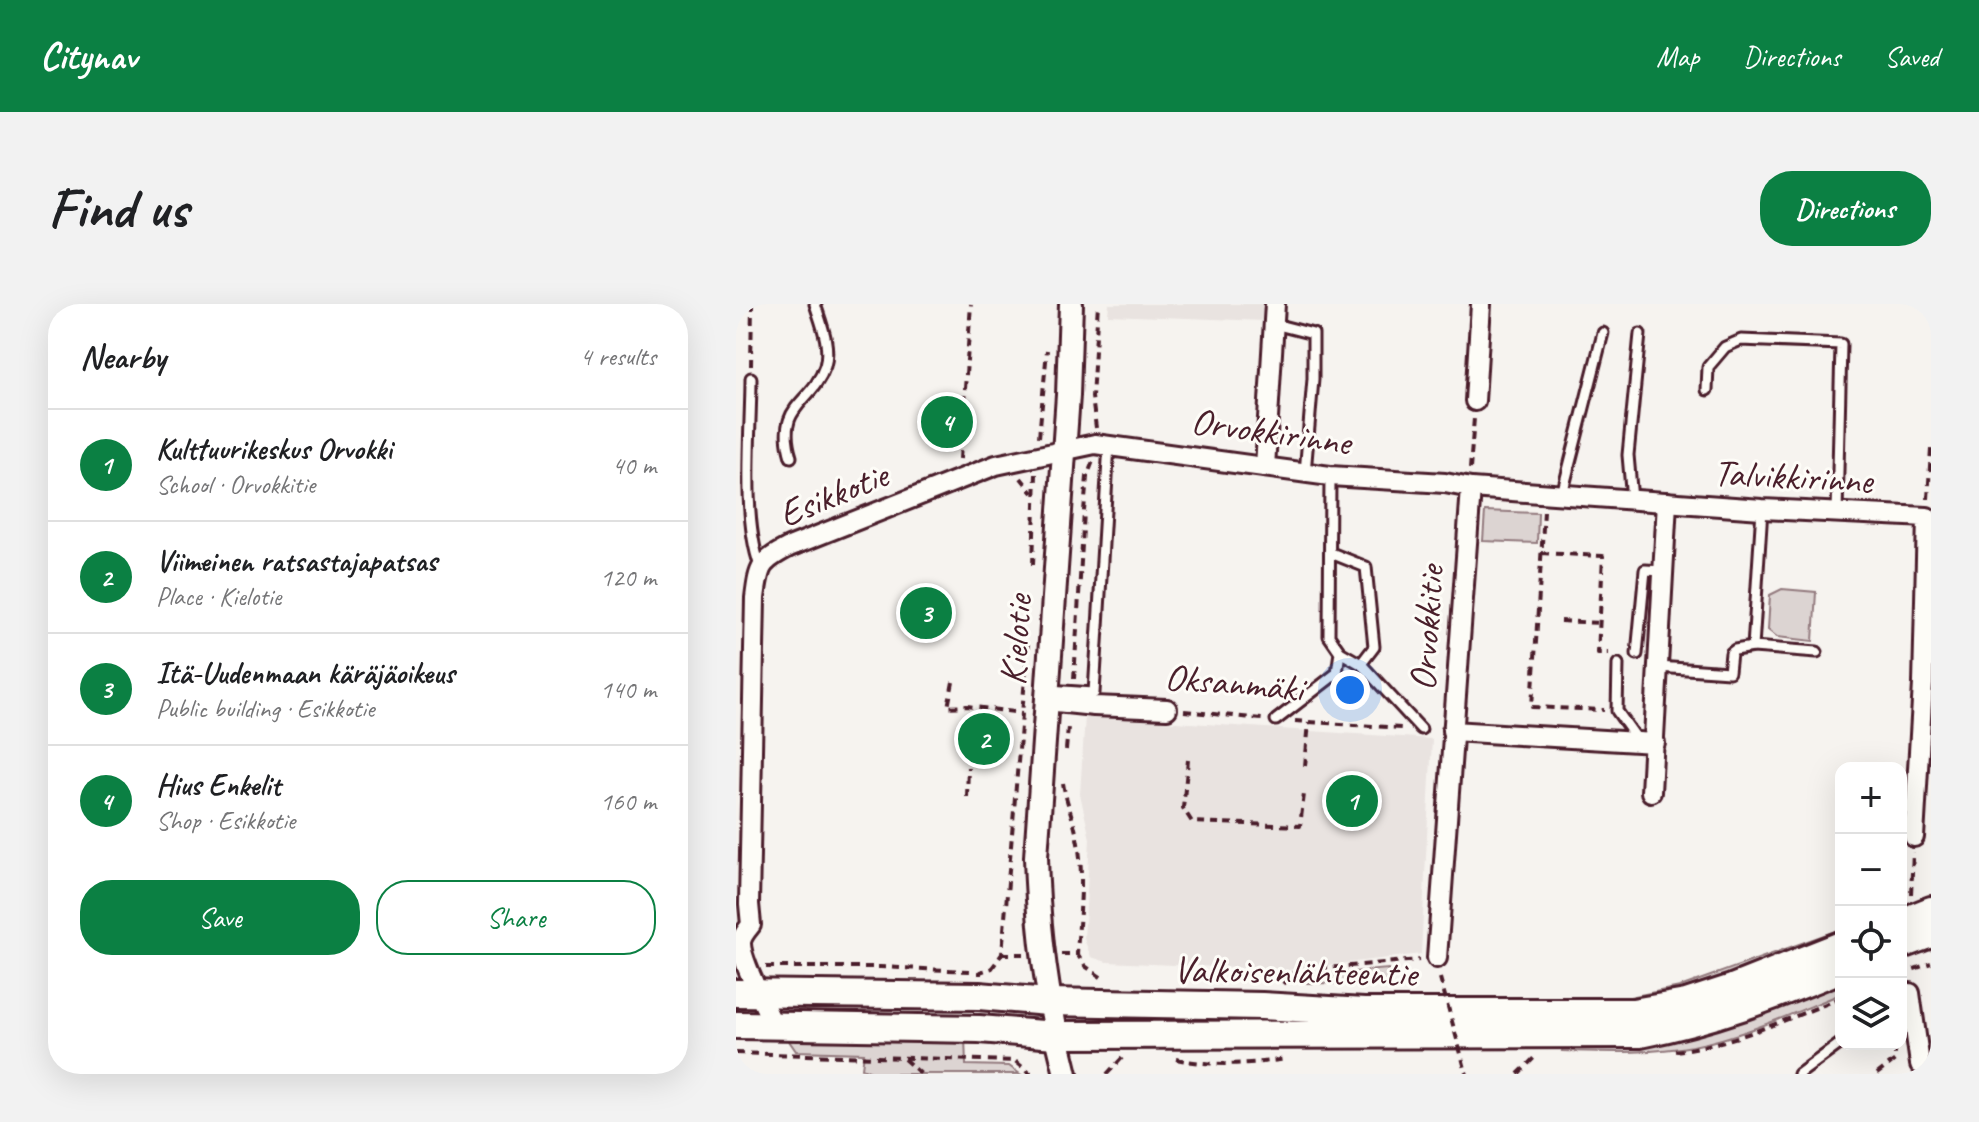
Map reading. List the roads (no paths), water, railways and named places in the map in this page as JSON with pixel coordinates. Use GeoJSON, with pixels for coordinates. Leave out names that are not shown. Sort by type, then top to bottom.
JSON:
{"type":"FeatureCollection","features":[{"type":"Feature","properties":{"kind":"main road"},"geometry":{"type":"LineString","coordinates":[[1907,943],[1931,934]]}},
{"type":"Feature","properties":{"kind":"main road","name":"Valkoisenlähteentie"},"geometry":{"type":"LineString","coordinates":[[748,993],[979,996],[1048,1002],[1262,1006],[1364,1012],[1633,1012],[1686,1003],[1835,947]]}},
{"type":"Feature","properties":{"kind":"main road","name":"Valkoisenlähteentie"},"geometry":{"type":"LineString","coordinates":[[736,1025],[979,1029],[1056,1035],[1640,1034],[1692,1024],[1739,1010],[1835,971]]}},
{"type":"Feature","properties":{"kind":"street","name":"Kielotie"},"geometry":{"type":"LineString","coordinates":[[1066,1074],[1048,1002],[1041,953],[1037,913],[1037,829],[1046,743],[1059,697],[1063,451],[1071,304]]}},
{"type":"Feature","properties":{"kind":"street"},"geometry":{"type":"LineString","coordinates":[[1265,467],[1275,304]]}},
{"type":"Feature","properties":{"kind":"street"},"geometry":{"type":"LineString","coordinates":[[1475,401],[1481,304]]}},
{"type":"Feature","properties":{"kind":"street","name":"Orvokkirinne"},"geometry":{"type":"LineString","coordinates":[[1063,451],[1102,444],[1330,476],[1445,483],[1471,488]]}},
{"type":"Feature","properties":{"kind":"street","name":"Esikkotie"},"geometry":{"type":"LineString","coordinates":[[774,1026],[748,993],[747,967],[741,943],[751,925],[755,598],[760,566],[789,547],[996,465],[1063,451]]}},
{"type":"Feature","properties":{"kind":"street","name":"Talvikkirinne"},"geometry":{"type":"LineString","coordinates":[[1471,488],[1762,509],[1927,517],[1923,684],[1914,837]]}},
{"type":"Feature","properties":{"kind":"street","name":"Orvokkitie"},"geometry":{"type":"LineString","coordinates":[[1437,958],[1471,488]]}},
{"type":"Feature","properties":{"kind":"street"},"geometry":{"type":"LineString","coordinates":[[1651,792],[1647,743],[1658,667],[1667,502]]}},
{"type":"Feature","properties":{"kind":"street","name":"Oksanmäki"},"geometry":{"type":"LineString","coordinates":[[1059,697],[1167,709]]}},
{"type":"Feature","properties":{"kind":"street"},"geometry":{"type":"LineString","coordinates":[[1452,731],[1647,743]]}},
{"type":"Feature","properties":{"kind":"street"},"geometry":{"type":"LineString","coordinates":[[1910,993],[1920,1067]]}},
{"type":"Feature","properties":{"kind":"lane"},"geometry":{"type":"LineString","coordinates":[[791,457],[787,432],[791,414],[824,369],[826,358],[825,333],[815,304]]}},
{"type":"Feature","properties":{"kind":"lane"},"geometry":{"type":"LineString","coordinates":[[1274,324],[1313,334],[1313,379],[1305,473]]}},
{"type":"Feature","properties":{"kind":"lane"},"geometry":{"type":"LineString","coordinates":[[1553,494],[1603,333]]}},
{"type":"Feature","properties":{"kind":"lane"},"geometry":{"type":"LineString","coordinates":[[1632,500],[1628,455],[1640,334]]}},
{"type":"Feature","properties":{"kind":"lane"},"geometry":{"type":"LineString","coordinates":[[1707,390],[1708,367],[1725,347],[1741,340],[1841,344],[1837,513]]}},
{"type":"Feature","properties":{"kind":"lane"},"geometry":{"type":"LineString","coordinates":[[751,378],[750,508],[753,541],[760,566]]}},
{"type":"Feature","properties":{"kind":"lane"},"geometry":{"type":"LineString","coordinates":[[1059,697],[1094,693],[1102,444]]}},
{"type":"Feature","properties":{"kind":"lane"},"geometry":{"type":"LineString","coordinates":[[1330,476],[1329,636],[1340,652],[1361,664],[1421,729]]}},
{"type":"Feature","properties":{"kind":"lane"},"geometry":{"type":"LineString","coordinates":[[1753,647],[1762,509]]}},
{"type":"Feature","properties":{"kind":"lane"},"geometry":{"type":"LineString","coordinates":[[1331,553],[1366,567],[1374,647],[1361,664]]}},
{"type":"Feature","properties":{"kind":"lane"},"geometry":{"type":"LineString","coordinates":[[1637,654],[1645,570],[1663,571]]}},
{"type":"Feature","properties":{"kind":"lane"},"geometry":{"type":"LineString","coordinates":[[1658,667],[1729,672],[1731,653],[1753,647],[1817,652]]}},
{"type":"Feature","properties":{"kind":"lane"},"geometry":{"type":"LineString","coordinates":[[1276,720],[1337,673],[1340,652]]}},
{"type":"Feature","properties":{"kind":"lane"},"geometry":{"type":"LineString","coordinates":[[1618,664],[1617,711],[1647,743]]}},
{"type":"Feature","properties":{"kind":"lane"},"geometry":{"type":"LineString","coordinates":[[1799,1074],[1835,1047]]}},
{"type":"Feature","properties":{"kind":"place","name":"Hius Enkelit"},"geometry":{"type":"Point","coordinates":[947,422]}},
{"type":"Feature","properties":{"kind":"place","name":"Itä-Uudenmaan käräjäoikeus"},"geometry":{"type":"Point","coordinates":[926,613]}},
{"type":"Feature","properties":{"kind":"place","name":"Viimeinen ratsastajapatsas"},"geometry":{"type":"Point","coordinates":[984,739]}},
{"type":"Feature","properties":{"kind":"place","name":"Kulttuurikeskus Orvokki"},"geometry":{"type":"Point","coordinates":[1352,801]}}]}
